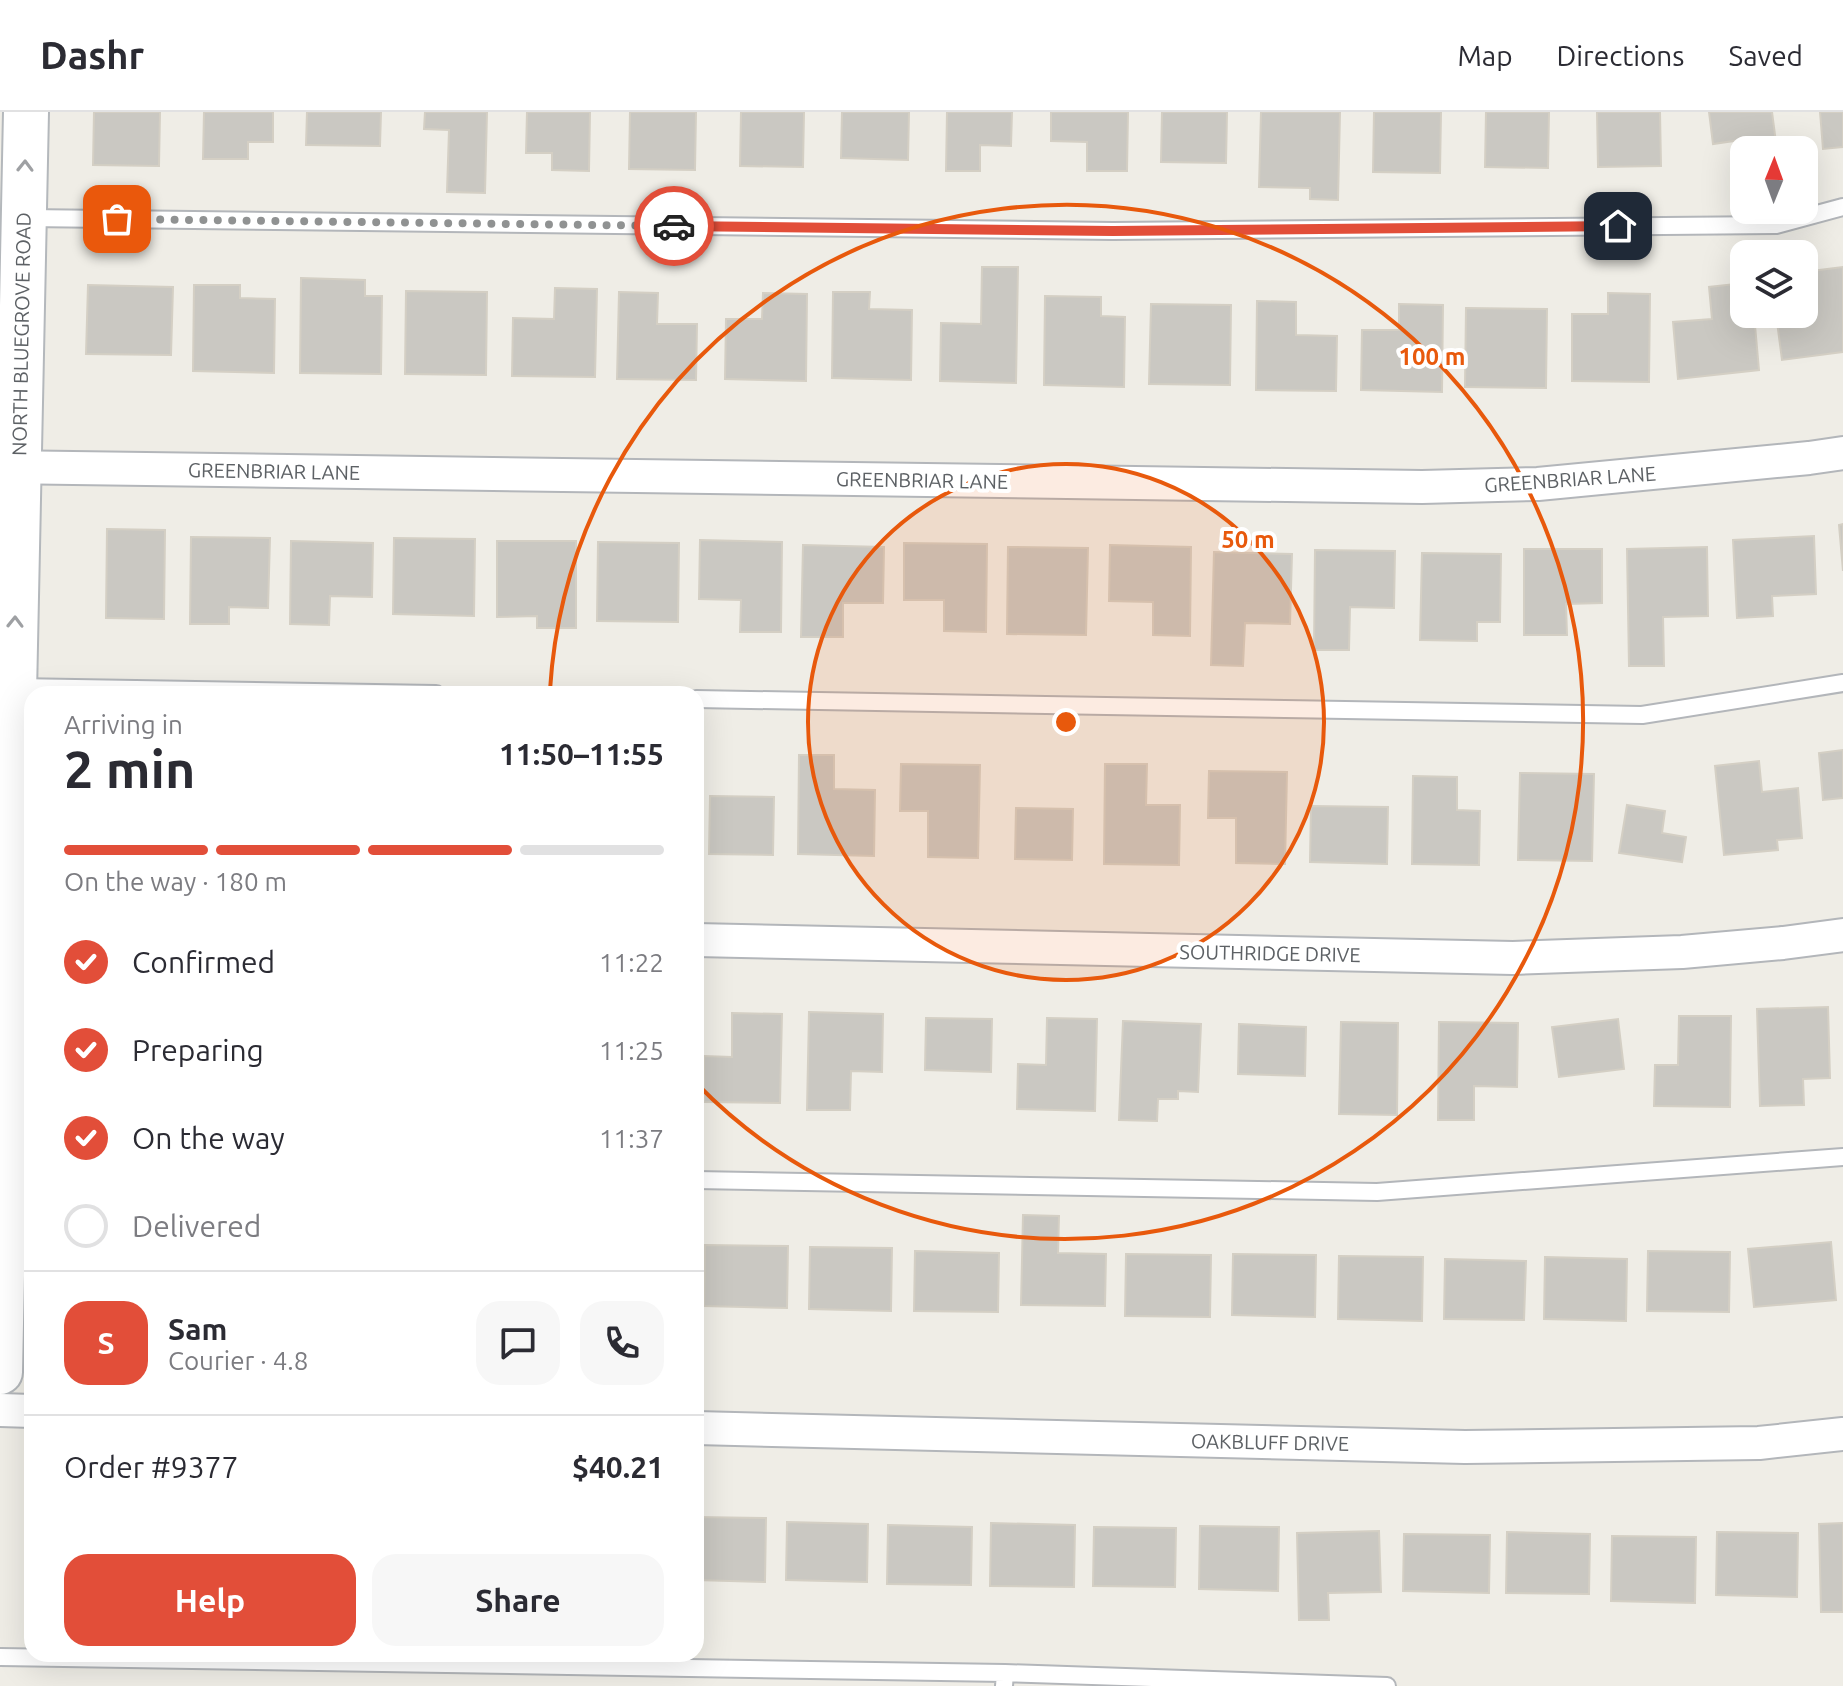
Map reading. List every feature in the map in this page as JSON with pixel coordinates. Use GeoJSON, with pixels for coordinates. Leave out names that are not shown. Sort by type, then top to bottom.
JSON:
{"type":"FeatureCollection","features":[{"type":"Feature","properties":{"kind":"main road","name":"NORTH BLUEGROVE ROAD"},"geometry":{"type":"LineString","coordinates":[[0,1372],[11,1168],[14,927],[14,687],[9,467],[26,112]]}},
{"type":"Feature","properties":{"kind":"street","name":"GREENBRIAR LANE"},"geometry":{"type":"LineString","coordinates":[[9,467],[1422,487],[1538,484],[1843,453]]}},
{"type":"Feature","properties":{"kind":"street","name":"SOUTHRIDGE DRIVE"},"geometry":{"type":"LineString","coordinates":[[704,940],[1513,958],[1682,952],[1843,935]]}},
{"type":"Feature","properties":{"kind":"street"},"geometry":{"type":"LineString","coordinates":[[0,1410],[24,1411]]}},
{"type":"Feature","properties":{"kind":"street","name":"OAKBLUFF DRIVE"},"geometry":{"type":"LineString","coordinates":[[704,1428],[1465,1447],[1759,1443],[1843,1434]]}},
{"type":"Feature","properties":{"kind":"lane"},"geometry":{"type":"LineString","coordinates":[[23,218],[1113,231],[1776,225],[1843,207]]}},
{"type":"Feature","properties":{"kind":"lane"},"geometry":{"type":"LineString","coordinates":[[704,699],[1642,715],[1843,683]]}},
{"type":"Feature","properties":{"kind":"lane"},"geometry":{"type":"LineString","coordinates":[[14,687],[24,687]]}},
{"type":"Feature","properties":{"kind":"lane"},"geometry":{"type":"LineString","coordinates":[[704,1180],[1377,1192],[1843,1157]]}},
{"type":"Feature","properties":{"kind":"lane"},"geometry":{"type":"LineString","coordinates":[[0,1657],[24,1658]]}},
{"type":"Feature","properties":{"kind":"lane"},"geometry":{"type":"LineString","coordinates":[[218,1662],[1387,1686]]}},
{"type":"Feature","properties":{"kind":"building"},"geometry":{"type":"Polygon","coordinates":[[[94,112],[160,112],[159,166],[93,165],[94,112]]]}},
{"type":"Feature","properties":{"kind":"building"},"geometry":{"type":"Polygon","coordinates":[[[204,112],[273,112],[273,142],[248,142],[248,159],[203,159],[204,112]]]}},
{"type":"Feature","properties":{"kind":"building"},"geometry":{"type":"Polygon","coordinates":[[[307,112],[381,112],[380,146],[306,145],[307,112]]]}},
{"type":"Feature","properties":{"kind":"building"},"geometry":{"type":"Polygon","coordinates":[[[425,112],[487,112],[485,193],[447,192],[449,130],[424,129],[425,112]]]}},
{"type":"Feature","properties":{"kind":"building"},"geometry":{"type":"Polygon","coordinates":[[[527,112],[590,112],[589,171],[552,170],[552,153],[526,153],[527,112]]]}},
{"type":"Feature","properties":{"kind":"building"},"geometry":{"type":"Polygon","coordinates":[[[630,112],[696,112],[695,170],[629,169],[630,112]]]}},
{"type":"Feature","properties":{"kind":"building"},"geometry":{"type":"Polygon","coordinates":[[[741,112],[804,112],[803,167],[740,166],[741,112]]]}},
{"type":"Feature","properties":{"kind":"building"},"geometry":{"type":"Polygon","coordinates":[[[842,112],[909,112],[908,160],[841,158],[842,112]]]}},
{"type":"Feature","properties":{"kind":"building"},"geometry":{"type":"Polygon","coordinates":[[[947,112],[1012,112],[1011,146],[980,145],[980,171],[946,171],[947,112]]]}},
{"type":"Feature","properties":{"kind":"building"},"geometry":{"type":"Polygon","coordinates":[[[1051,112],[1128,112],[1127,171],[1087,171],[1087,142],[1051,141],[1051,112]]]}},
{"type":"Feature","properties":{"kind":"building"},"geometry":{"type":"Polygon","coordinates":[[[1162,112],[1227,112],[1226,163],[1161,162],[1162,112]]]}},
{"type":"Feature","properties":{"kind":"building"},"geometry":{"type":"Polygon","coordinates":[[[1261,112],[1340,112],[1338,200],[1310,199],[1310,188],[1259,187],[1261,112]]]}},
{"type":"Feature","properties":{"kind":"building"},"geometry":{"type":"Polygon","coordinates":[[[1374,112],[1441,112],[1440,173],[1373,172],[1374,112]]]}},
{"type":"Feature","properties":{"kind":"building"},"geometry":{"type":"Polygon","coordinates":[[[1486,112],[1549,112],[1548,168],[1485,167],[1486,112]]]}},
{"type":"Feature","properties":{"kind":"building"},"geometry":{"type":"Polygon","coordinates":[[[1597,112],[1660,112],[1661,166],[1598,167],[1597,112]]]}},
{"type":"Feature","properties":{"kind":"building"},"geometry":{"type":"Polygon","coordinates":[[[1709,112],[1772,112],[1775,136],[1730,136],[1730,142],[1713,144],[1709,112]]]}},
{"type":"Feature","properties":{"kind":"building"},"geometry":{"type":"Polygon","coordinates":[[[1820,112],[1843,112],[1843,147],[1823,149],[1820,112]]]}},
{"type":"Feature","properties":{"kind":"building"},"geometry":{"type":"Polygon","coordinates":[[[982,267],[1018,267],[1016,383],[940,381],[941,323],[981,324],[982,267]]]}},
{"type":"Feature","properties":{"kind":"building"},"geometry":{"type":"Polygon","coordinates":[[[1843,267],[1843,352],[1782,360],[1778,328],[1818,328],[1818,270],[1843,267]]]}},
{"type":"Feature","properties":{"kind":"building"},"geometry":{"type":"Polygon","coordinates":[[[301,278],[365,280],[365,296],[382,296],[381,374],[300,373],[301,278]]]}},
{"type":"Feature","properties":{"kind":"building"},"geometry":{"type":"Polygon","coordinates":[[[88,285],[173,287],[171,355],[86,354],[88,285]]]}},
{"type":"Feature","properties":{"kind":"building"},"geometry":{"type":"Polygon","coordinates":[[[194,285],[240,285],[240,298],[275,299],[274,373],[193,371],[194,285]]]}},
{"type":"Feature","properties":{"kind":"building"},"geometry":{"type":"Polygon","coordinates":[[[1730,285],[1730,328],[1755,328],[1759,370],[1678,379],[1673,322],[1712,319],[1709,287],[1730,285]]]}},
{"type":"Feature","properties":{"kind":"building"},"geometry":{"type":"Polygon","coordinates":[[[555,288],[597,289],[595,377],[512,376],[513,318],[554,319],[555,288]]]}},
{"type":"Feature","properties":{"kind":"building"},"geometry":{"type":"Polygon","coordinates":[[[406,291],[487,292],[486,375],[405,374],[406,291]]]}},
{"type":"Feature","properties":{"kind":"building"},"geometry":{"type":"Polygon","coordinates":[[[619,292],[658,293],[657,324],[697,324],[696,380],[617,379],[619,292]]]}},
{"type":"Feature","properties":{"kind":"building"},"geometry":{"type":"Polygon","coordinates":[[[833,292],[870,292],[869,309],[912,310],[911,380],[832,378],[833,292]]]}},
{"type":"Feature","properties":{"kind":"building"},"geometry":{"type":"Polygon","coordinates":[[[763,293],[807,294],[806,381],[725,379],[726,319],[762,319],[763,293]]]}},
{"type":"Feature","properties":{"kind":"building"},"geometry":{"type":"Polygon","coordinates":[[[1608,293],[1650,294],[1649,382],[1572,381],[1572,314],[1608,314],[1608,293]]]}},
{"type":"Feature","properties":{"kind":"building"},"geometry":{"type":"Polygon","coordinates":[[[1045,296],[1101,297],[1101,316],[1125,317],[1124,387],[1044,385],[1045,296]]]}},
{"type":"Feature","properties":{"kind":"building"},"geometry":{"type":"Polygon","coordinates":[[[1257,301],[1296,302],[1296,335],[1337,336],[1336,391],[1256,390],[1257,301]]]}},
{"type":"Feature","properties":{"kind":"building"},"geometry":{"type":"Polygon","coordinates":[[[1151,304],[1231,305],[1230,385],[1149,384],[1151,304]]]}},
{"type":"Feature","properties":{"kind":"building"},"geometry":{"type":"Polygon","coordinates":[[[1399,304],[1443,305],[1442,392],[1361,390],[1362,330],[1399,330],[1399,304]]]}},
{"type":"Feature","properties":{"kind":"building"},"geometry":{"type":"Polygon","coordinates":[[[1466,308],[1547,309],[1546,388],[1465,387],[1466,308]]]}},
{"type":"Feature","properties":{"kind":"building"},"geometry":{"type":"Polygon","coordinates":[[[1843,524],[1843,571],[1839,525],[1843,524]]]}},
{"type":"Feature","properties":{"kind":"building"},"geometry":{"type":"Polygon","coordinates":[[[107,529],[165,530],[164,619],[106,618],[107,529]]]}},
{"type":"Feature","properties":{"kind":"building"},"geometry":{"type":"Polygon","coordinates":[[[1814,536],[1816,594],[1772,596],[1773,616],[1737,618],[1733,540],[1814,536]]]}},
{"type":"Feature","properties":{"kind":"building"},"geometry":{"type":"Polygon","coordinates":[[[191,537],[270,538],[268,608],[229,607],[229,624],[190,624],[191,537]]]}},
{"type":"Feature","properties":{"kind":"building"},"geometry":{"type":"Polygon","coordinates":[[[394,538],[475,539],[474,616],[393,614],[394,538]]]}},
{"type":"Feature","properties":{"kind":"building"},"geometry":{"type":"Polygon","coordinates":[[[700,540],[782,542],[781,632],[740,632],[741,600],[699,599],[700,540]]]}},
{"type":"Feature","properties":{"kind":"building"},"geometry":{"type":"Polygon","coordinates":[[[291,541],[373,543],[372,597],[330,596],[329,625],[290,624],[291,541]]]}},
{"type":"Feature","properties":{"kind":"building"},"geometry":{"type":"Polygon","coordinates":[[[497,541],[576,541],[576,628],[537,628],[537,616],[497,617],[497,541]]]}},
{"type":"Feature","properties":{"kind":"building"},"geometry":{"type":"Polygon","coordinates":[[[598,542],[679,543],[678,622],[597,621],[598,542]]]}},
{"type":"Feature","properties":{"kind":"building"},"geometry":{"type":"Polygon","coordinates":[[[904,543],[987,544],[986,632],[944,631],[944,600],[904,600],[904,543]]]}},
{"type":"Feature","properties":{"kind":"building"},"geometry":{"type":"Polygon","coordinates":[[[803,545],[884,547],[883,603],[843,603],[843,637],[801,637],[803,545]]]}},
{"type":"Feature","properties":{"kind":"building"},"geometry":{"type":"Polygon","coordinates":[[[1110,545],[1191,547],[1190,636],[1153,635],[1153,602],[1109,601],[1110,545]]]}},
{"type":"Feature","properties":{"kind":"building"},"geometry":{"type":"Polygon","coordinates":[[[1008,547],[1088,548],[1086,635],[1007,634],[1008,547]]]}},
{"type":"Feature","properties":{"kind":"building"},"geometry":{"type":"Polygon","coordinates":[[[1707,547],[1708,616],[1663,617],[1664,666],[1629,666],[1627,549],[1707,547]]]}},
{"type":"Feature","properties":{"kind":"building"},"geometry":{"type":"Polygon","coordinates":[[[1524,549],[1602,549],[1602,603],[1566,604],[1567,635],[1524,635],[1524,549]]]}},
{"type":"Feature","properties":{"kind":"building"},"geometry":{"type":"Polygon","coordinates":[[[1315,550],[1395,551],[1394,608],[1350,607],[1349,650],[1314,650],[1315,550]]]}},
{"type":"Feature","properties":{"kind":"building"},"geometry":{"type":"Polygon","coordinates":[[[1214,552],[1292,554],[1290,624],[1245,623],[1243,666],[1211,665],[1214,552]]]}},
{"type":"Feature","properties":{"kind":"building"},"geometry":{"type":"Polygon","coordinates":[[[1422,553],[1501,554],[1500,622],[1477,622],[1477,641],[1420,640],[1422,553]]]}},
{"type":"Feature","properties":{"kind":"building"},"geometry":{"type":"Polygon","coordinates":[[[1843,750],[1843,798],[1823,800],[1819,753],[1843,750]]]}},
{"type":"Feature","properties":{"kind":"building"},"geometry":{"type":"Polygon","coordinates":[[[799,755],[834,755],[834,789],[875,790],[874,856],[798,854],[799,755]]]}},
{"type":"Feature","properties":{"kind":"building"},"geometry":{"type":"Polygon","coordinates":[[[1759,761],[1762,792],[1798,788],[1802,838],[1777,840],[1778,850],[1724,855],[1715,766],[1759,761]]]}},
{"type":"Feature","properties":{"kind":"building"},"geometry":{"type":"Polygon","coordinates":[[[901,764],[980,765],[978,858],[928,857],[928,811],[900,811],[901,764]]]}},
{"type":"Feature","properties":{"kind":"building"},"geometry":{"type":"Polygon","coordinates":[[[1105,764],[1147,764],[1146,805],[1180,805],[1179,865],[1104,864],[1105,764]]]}},
{"type":"Feature","properties":{"kind":"building"},"geometry":{"type":"Polygon","coordinates":[[[1209,771],[1287,772],[1285,864],[1236,863],[1236,818],[1208,818],[1209,771]]]}},
{"type":"Feature","properties":{"kind":"building"},"geometry":{"type":"Polygon","coordinates":[[[1520,773],[1594,774],[1592,861],[1518,860],[1520,773]]]}},
{"type":"Feature","properties":{"kind":"building"},"geometry":{"type":"Polygon","coordinates":[[[1413,776],[1457,777],[1457,810],[1480,811],[1479,865],[1412,864],[1413,776]]]}},
{"type":"Feature","properties":{"kind":"building"},"geometry":{"type":"Polygon","coordinates":[[[710,796],[774,797],[773,855],[709,854],[710,796]]]}},
{"type":"Feature","properties":{"kind":"building"},"geometry":{"type":"Polygon","coordinates":[[[1627,805],[1665,811],[1662,833],[1686,837],[1682,862],[1619,853],[1627,805]]]}},
{"type":"Feature","properties":{"kind":"building"},"geometry":{"type":"Polygon","coordinates":[[[1311,806],[1388,807],[1387,864],[1310,862],[1311,806]]]}},
{"type":"Feature","properties":{"kind":"building"},"geometry":{"type":"Polygon","coordinates":[[[1016,808],[1073,809],[1072,860],[1015,859],[1016,808]]]}},
{"type":"Feature","properties":{"kind":"building"},"geometry":{"type":"Polygon","coordinates":[[[1828,1007],[1830,1078],[1803,1079],[1804,1105],[1760,1106],[1757,1009],[1828,1007]]]}},
{"type":"Feature","properties":{"kind":"building"},"geometry":{"type":"Polygon","coordinates":[[[809,1012],[883,1014],[882,1072],[851,1071],[850,1110],[807,1110],[809,1012]]]}},
{"type":"Feature","properties":{"kind":"building"},"geometry":{"type":"Polygon","coordinates":[[[732,1013],[782,1014],[780,1103],[704,1102],[704,1056],[732,1057],[732,1013]]]}},
{"type":"Feature","properties":{"kind":"building"},"geometry":{"type":"Polygon","coordinates":[[[1679,1016],[1731,1016],[1730,1107],[1654,1106],[1655,1065],[1678,1065],[1679,1016]]]}},
{"type":"Feature","properties":{"kind":"building"},"geometry":{"type":"Polygon","coordinates":[[[926,1018],[992,1019],[991,1072],[925,1070],[926,1018]]]}},
{"type":"Feature","properties":{"kind":"building"},"geometry":{"type":"Polygon","coordinates":[[[1047,1018],[1097,1019],[1095,1111],[1017,1109],[1018,1064],[1046,1065],[1047,1018]]]}},
{"type":"Feature","properties":{"kind":"building"},"geometry":{"type":"Polygon","coordinates":[[[1618,1019],[1624,1069],[1559,1077],[1552,1027],[1618,1019]]]}},
{"type":"Feature","properties":{"kind":"building"},"geometry":{"type":"Polygon","coordinates":[[[1123,1021],[1201,1024],[1198,1092],[1178,1091],[1178,1099],[1158,1099],[1157,1121],[1119,1120],[1123,1021]]]}},
{"type":"Feature","properties":{"kind":"building"},"geometry":{"type":"Polygon","coordinates":[[[1341,1022],[1398,1023],[1397,1115],[1339,1114],[1341,1022]]]}},
{"type":"Feature","properties":{"kind":"building"},"geometry":{"type":"Polygon","coordinates":[[[1439,1022],[1518,1023],[1517,1087],[1474,1086],[1474,1120],[1438,1120],[1439,1022]]]}},
{"type":"Feature","properties":{"kind":"building"},"geometry":{"type":"Polygon","coordinates":[[[1239,1024],[1306,1027],[1305,1076],[1238,1074],[1239,1024]]]}},
{"type":"Feature","properties":{"kind":"building"},"geometry":{"type":"Polygon","coordinates":[[[1023,1215],[1059,1216],[1058,1253],[1106,1254],[1105,1306],[1021,1305],[1023,1215]]]}},
{"type":"Feature","properties":{"kind":"building"},"geometry":{"type":"Polygon","coordinates":[[[1831,1242],[1836,1300],[1754,1307],[1748,1249],[1831,1242]]]}},
{"type":"Feature","properties":{"kind":"building"},"geometry":{"type":"Polygon","coordinates":[[[705,1245],[788,1246],[787,1308],[704,1306],[705,1245]]]}},
{"type":"Feature","properties":{"kind":"building"},"geometry":{"type":"Polygon","coordinates":[[[810,1247],[892,1248],[891,1311],[809,1309],[810,1247]]]}},
{"type":"Feature","properties":{"kind":"building"},"geometry":{"type":"Polygon","coordinates":[[[915,1251],[999,1253],[998,1312],[914,1311],[915,1251]]]}},
{"type":"Feature","properties":{"kind":"building"},"geometry":{"type":"Polygon","coordinates":[[[1648,1251],[1730,1252],[1729,1312],[1647,1311],[1648,1251]]]}},
{"type":"Feature","properties":{"kind":"building"},"geometry":{"type":"Polygon","coordinates":[[[1126,1254],[1211,1255],[1210,1317],[1125,1316],[1126,1254]]]}},
{"type":"Feature","properties":{"kind":"building"},"geometry":{"type":"Polygon","coordinates":[[[1233,1254],[1316,1255],[1315,1317],[1232,1315],[1233,1254]]]}},
{"type":"Feature","properties":{"kind":"building"},"geometry":{"type":"Polygon","coordinates":[[[1339,1256],[1423,1257],[1422,1321],[1338,1319],[1339,1256]]]}},
{"type":"Feature","properties":{"kind":"building"},"geometry":{"type":"Polygon","coordinates":[[[1545,1257],[1627,1259],[1626,1321],[1544,1319],[1545,1257]]]}},
{"type":"Feature","properties":{"kind":"building"},"geometry":{"type":"Polygon","coordinates":[[[1445,1259],[1526,1261],[1524,1320],[1444,1319],[1445,1259]]]}},
{"type":"Feature","properties":{"kind":"building"},"geometry":{"type":"Polygon","coordinates":[[[704,1517],[766,1518],[765,1582],[704,1580],[704,1517]]]}},
{"type":"Feature","properties":{"kind":"building"},"geometry":{"type":"Polygon","coordinates":[[[787,1522],[868,1524],[867,1582],[786,1580],[787,1522]]]}},
{"type":"Feature","properties":{"kind":"building"},"geometry":{"type":"Polygon","coordinates":[[[991,1523],[1075,1525],[1074,1587],[990,1586],[991,1523]]]}},
{"type":"Feature","properties":{"kind":"building"},"geometry":{"type":"Polygon","coordinates":[[[1843,1523],[1843,1612],[1821,1612],[1819,1524],[1843,1523]]]}},
{"type":"Feature","properties":{"kind":"building"},"geometry":{"type":"Polygon","coordinates":[[[888,1525],[972,1527],[971,1585],[887,1584],[888,1525]]]}},
{"type":"Feature","properties":{"kind":"building"},"geometry":{"type":"Polygon","coordinates":[[[1200,1526],[1279,1527],[1278,1591],[1199,1589],[1200,1526]]]}},
{"type":"Feature","properties":{"kind":"building"},"geometry":{"type":"Polygon","coordinates":[[[1094,1527],[1176,1528],[1175,1587],[1093,1586],[1094,1527]]]}},
{"type":"Feature","properties":{"kind":"building"},"geometry":{"type":"Polygon","coordinates":[[[1379,1531],[1381,1592],[1328,1593],[1329,1620],[1299,1620],[1297,1533],[1379,1531]]]}},
{"type":"Feature","properties":{"kind":"building"},"geometry":{"type":"Polygon","coordinates":[[[1507,1532],[1590,1534],[1589,1594],[1506,1593],[1507,1532]]]}},
{"type":"Feature","properties":{"kind":"building"},"geometry":{"type":"Polygon","coordinates":[[[1717,1532],[1798,1533],[1797,1597],[1716,1595],[1717,1532]]]}},
{"type":"Feature","properties":{"kind":"building"},"geometry":{"type":"Polygon","coordinates":[[[1404,1534],[1490,1535],[1489,1593],[1403,1591],[1404,1534]]]}},
{"type":"Feature","properties":{"kind":"building"},"geometry":{"type":"Polygon","coordinates":[[[1612,1536],[1696,1537],[1695,1603],[1611,1601],[1612,1536]]]}},
{"type":"Feature","properties":{"kind":"way so far"},"geometry":{"type":"LineString","coordinates":[[117,219],[674,226]]}},
{"type":"Feature","properties":{"kind":"route"},"geometry":{"type":"LineString","coordinates":[[674,226],[1113,231],[1618,226]]}}]}
